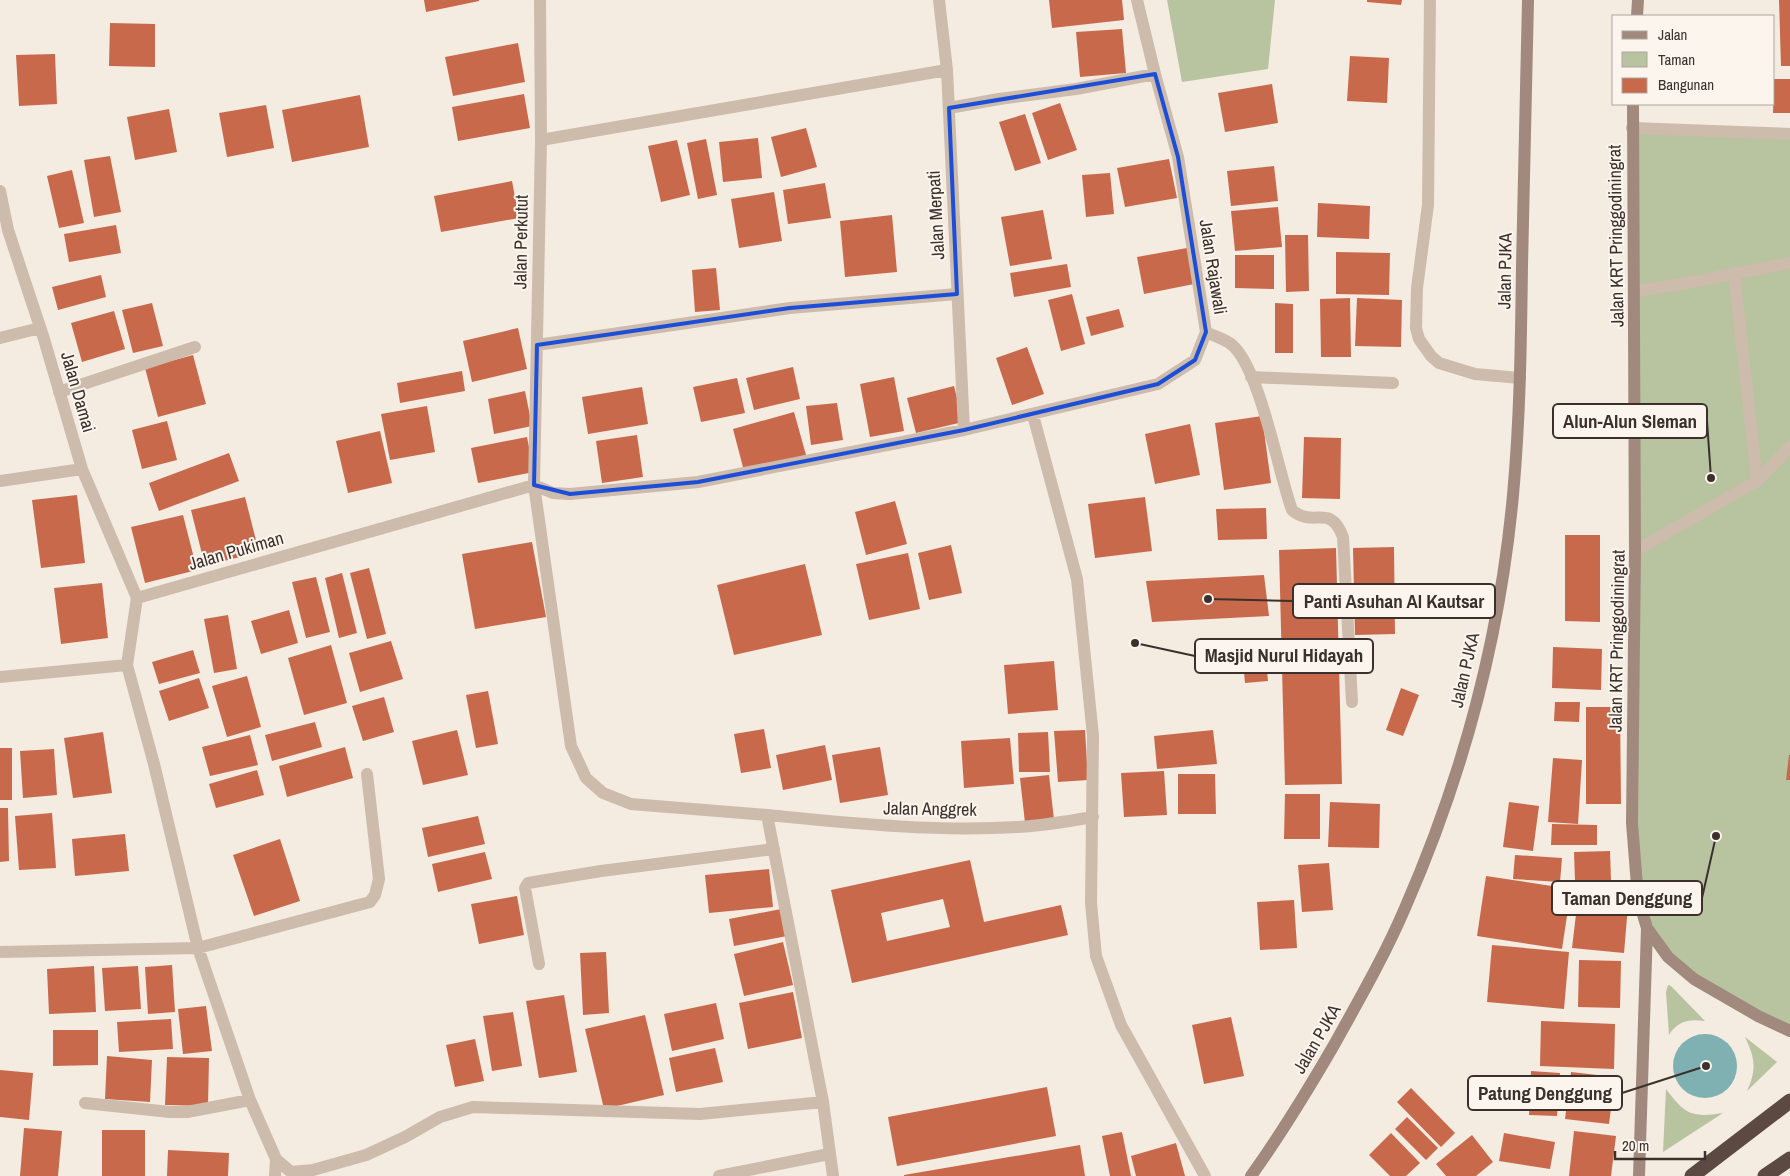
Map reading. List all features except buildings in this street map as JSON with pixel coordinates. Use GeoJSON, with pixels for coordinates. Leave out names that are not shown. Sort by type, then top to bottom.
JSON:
{"type":"FeatureCollection","features":[{"type":"Feature","properties":{"kind":"highway"},"geometry":{"type":"LineString","coordinates":[[1692,1176],[1790,1101]]}},
{"type":"Feature","properties":{"kind":"highway"},"geometry":{"type":"LineString","coordinates":[[1765,1176],[1790,1159]]}},
{"type":"Feature","properties":{"kind":"main road","name":"Jalan PJKA"},"geometry":{"type":"LineString","coordinates":[[1251,1176],[1272,1147],[1315,1078],[1364,992],[1405,908],[1444,809],[1476,706],[1499,598],[1513,497],[1520,378],[1528,0]]}},
{"type":"Feature","properties":{"kind":"main road"},"geometry":{"type":"LineString","coordinates":[[1637,15],[1638,0]]}},
{"type":"Feature","properties":{"kind":"main road","name":"Jalan KRT Pringgodiningrat"},"geometry":{"type":"LineString","coordinates":[[1633,105],[1635,551],[1632,823],[1638,898],[1647,928],[1639,1176]]}},
{"type":"Feature","properties":{"kind":"main road"},"geometry":{"type":"LineString","coordinates":[[1647,928],[1668,957],[1694,979],[1758,1016],[1790,1030]]}},
{"type":"Feature","properties":{"kind":"street","name":"Jalan Perkutut"},"geometry":{"type":"LineString","coordinates":[[534,485],[541,140],[540,0]]}},
{"type":"Feature","properties":{"kind":"street","name":"Jalan Merpati"},"geometry":{"type":"LineString","coordinates":[[938,0],[948,70],[964,430]]}},
{"type":"Feature","properties":{"kind":"street","name":"Jalan Rajawali"},"geometry":{"type":"LineString","coordinates":[[534,485],[553,493],[570,494],[698,482],[1033,415],[1158,384],[1195,360],[1206,332],[1178,156],[1137,0]]}},
{"type":"Feature","properties":{"kind":"street"},"geometry":{"type":"LineString","coordinates":[[1430,0],[1428,205],[1417,288],[1416,328],[1419,339],[1431,356],[1439,363],[1475,374],[1520,378]]}},
{"type":"Feature","properties":{"kind":"street"},"geometry":{"type":"LineString","coordinates":[[541,140],[668,116],[948,70]]}},
{"type":"Feature","properties":{"kind":"street"},"geometry":{"type":"LineString","coordinates":[[949,108],[999,99],[1076,89],[1155,74]]}},
{"type":"Feature","properties":{"kind":"street"},"geometry":{"type":"LineString","coordinates":[[1632,128],[1790,134]]}},
{"type":"Feature","properties":{"kind":"street","name":"Jalan Damai"},"geometry":{"type":"LineString","coordinates":[[0,191],[8,230],[40,328],[82,469],[137,598]]}},
{"type":"Feature","properties":{"kind":"street"},"geometry":{"type":"LineString","coordinates":[[1635,291],[1790,263]]}},
{"type":"Feature","properties":{"kind":"street"},"geometry":{"type":"LineString","coordinates":[[1734,273],[1757,481]]}},
{"type":"Feature","properties":{"kind":"street"},"geometry":{"type":"LineString","coordinates":[[537,345],[790,308],[958,294]]}},
{"type":"Feature","properties":{"kind":"street"},"geometry":{"type":"LineString","coordinates":[[0,338],[40,328]]}},
{"type":"Feature","properties":{"kind":"street"},"geometry":{"type":"LineString","coordinates":[[1206,332],[1230,344],[1244,359],[1262,404],[1292,510],[1306,518],[1335,520],[1339,526],[1343,537],[1352,702]]}},
{"type":"Feature","properties":{"kind":"street"},"geometry":{"type":"LineString","coordinates":[[59,392],[195,347]]}},
{"type":"Feature","properties":{"kind":"street"},"geometry":{"type":"LineString","coordinates":[[1251,377],[1393,382]]}},
{"type":"Feature","properties":{"kind":"street"},"geometry":{"type":"LineString","coordinates":[[1033,415],[1077,579],[1092,736],[1091,903],[1096,956],[1121,1026],[1205,1176]]}},
{"type":"Feature","properties":{"kind":"street"},"geometry":{"type":"LineString","coordinates":[[1635,551],[1757,481],[1790,447]]}},
{"type":"Feature","properties":{"kind":"street"},"geometry":{"type":"LineString","coordinates":[[0,481],[82,469]]}},
{"type":"Feature","properties":{"kind":"street","name":"Jalan Pukiman"},"geometry":{"type":"LineString","coordinates":[[137,598],[534,485]]}},
{"type":"Feature","properties":{"kind":"street","name":"Jalan Anggrek"},"geometry":{"type":"LineString","coordinates":[[534,485],[571,746],[586,778],[603,793],[631,804],[767,814],[884,826],[1018,827],[1093,817]]}},
{"type":"Feature","properties":{"kind":"street"},"geometry":{"type":"LineString","coordinates":[[137,598],[128,665],[198,948],[250,1100],[276,1159],[291,1172],[313,1170],[366,1155],[440,1117],[473,1107],[700,1114],[823,1102]]}},
{"type":"Feature","properties":{"kind":"street"},"geometry":{"type":"LineString","coordinates":[[0,677],[128,665]]}},
{"type":"Feature","properties":{"kind":"street"},"geometry":{"type":"LineString","coordinates":[[0,952],[198,948],[370,902],[375,895],[380,879],[367,774]]}},
{"type":"Feature","properties":{"kind":"street"},"geometry":{"type":"LineString","coordinates":[[767,814],[823,1102],[833,1176]]}},
{"type":"Feature","properties":{"kind":"street"},"geometry":{"type":"LineString","coordinates":[[539,964],[525,888],[528,883],[601,871],[774,849]]}},
{"type":"Feature","properties":{"kind":"street"},"geometry":{"type":"LineString","coordinates":[[84,1104],[187,1112],[250,1100]]}},
{"type":"Feature","properties":{"kind":"street"},"geometry":{"type":"LineString","coordinates":[[719,1176],[829,1154]]}},
{"type":"Feature","properties":{"kind":"street"},"geometry":{"type":"LineString","coordinates":[[275,1176],[276,1159]]}},
{"type":"Feature","properties":{"kind":"highlighted area"},"geometry":{"type":"Polygon","coordinates":[[[1155,74],[1178,157],[1206,332],[1195,360],[1158,384],[964,430],[698,482],[570,494],[534,485],[537,345],[790,308],[957,294],[949,108],[1155,74]]]}},
{"type":"Feature","properties":{"kind":"green space"},"geometry":{"type":"Polygon","coordinates":[[[1167,0],[1275,0],[1268,69],[1182,82],[1167,0]]]}},
{"type":"Feature","properties":{"kind":"green space"},"geometry":{"type":"Polygon","coordinates":[[[1632,128],[1790,133],[1790,1029],[1668,957],[1638,898],[1632,128]]]}},
{"type":"Feature","properties":{"kind":"green space"},"geometry":{"type":"Polygon","coordinates":[[[1668,985],[1705,1021],[1693,1020],[1684,1022],[1672,1030],[1669,1035],[1666,992],[1668,985]]]}},
{"type":"Feature","properties":{"kind":"green space"},"geometry":{"type":"Polygon","coordinates":[[[1745,1037],[1777,1062],[1747,1091],[1754,1064],[1745,1037]]]}},
{"type":"Feature","properties":{"kind":"green space"},"geometry":{"type":"Polygon","coordinates":[[[1666,1089],[1678,1104],[1690,1112],[1703,1115],[1723,1113],[1663,1152],[1666,1089]]]}},
{"type":"Feature","properties":{"kind":"water"},"geometry":{"type":"Polygon","coordinates":[[[1705,1034],[1723,1040],[1731,1048],[1737,1066],[1731,1084],[1723,1092],[1705,1098],[1687,1092],[1679,1084],[1673,1066],[1679,1048],[1687,1040],[1705,1034]]]}},
{"type":"Feature","properties":{"kind":"place","name":"Alun-Alun Sleman"},"geometry":{"type":"Point","coordinates":[1711,478]}},
{"type":"Feature","properties":{"kind":"place","name":"Panti Asuhan Al Kautsar"},"geometry":{"type":"Point","coordinates":[1208,599]}},
{"type":"Feature","properties":{"kind":"place","name":"Masjid Nurul Hidayah"},"geometry":{"type":"Point","coordinates":[1135,643]}},
{"type":"Feature","properties":{"kind":"place","name":"Taman Denggung"},"geometry":{"type":"Point","coordinates":[1716,836]}},
{"type":"Feature","properties":{"kind":"place","name":"Patung Denggung"},"geometry":{"type":"Point","coordinates":[1706,1066]}}]}
